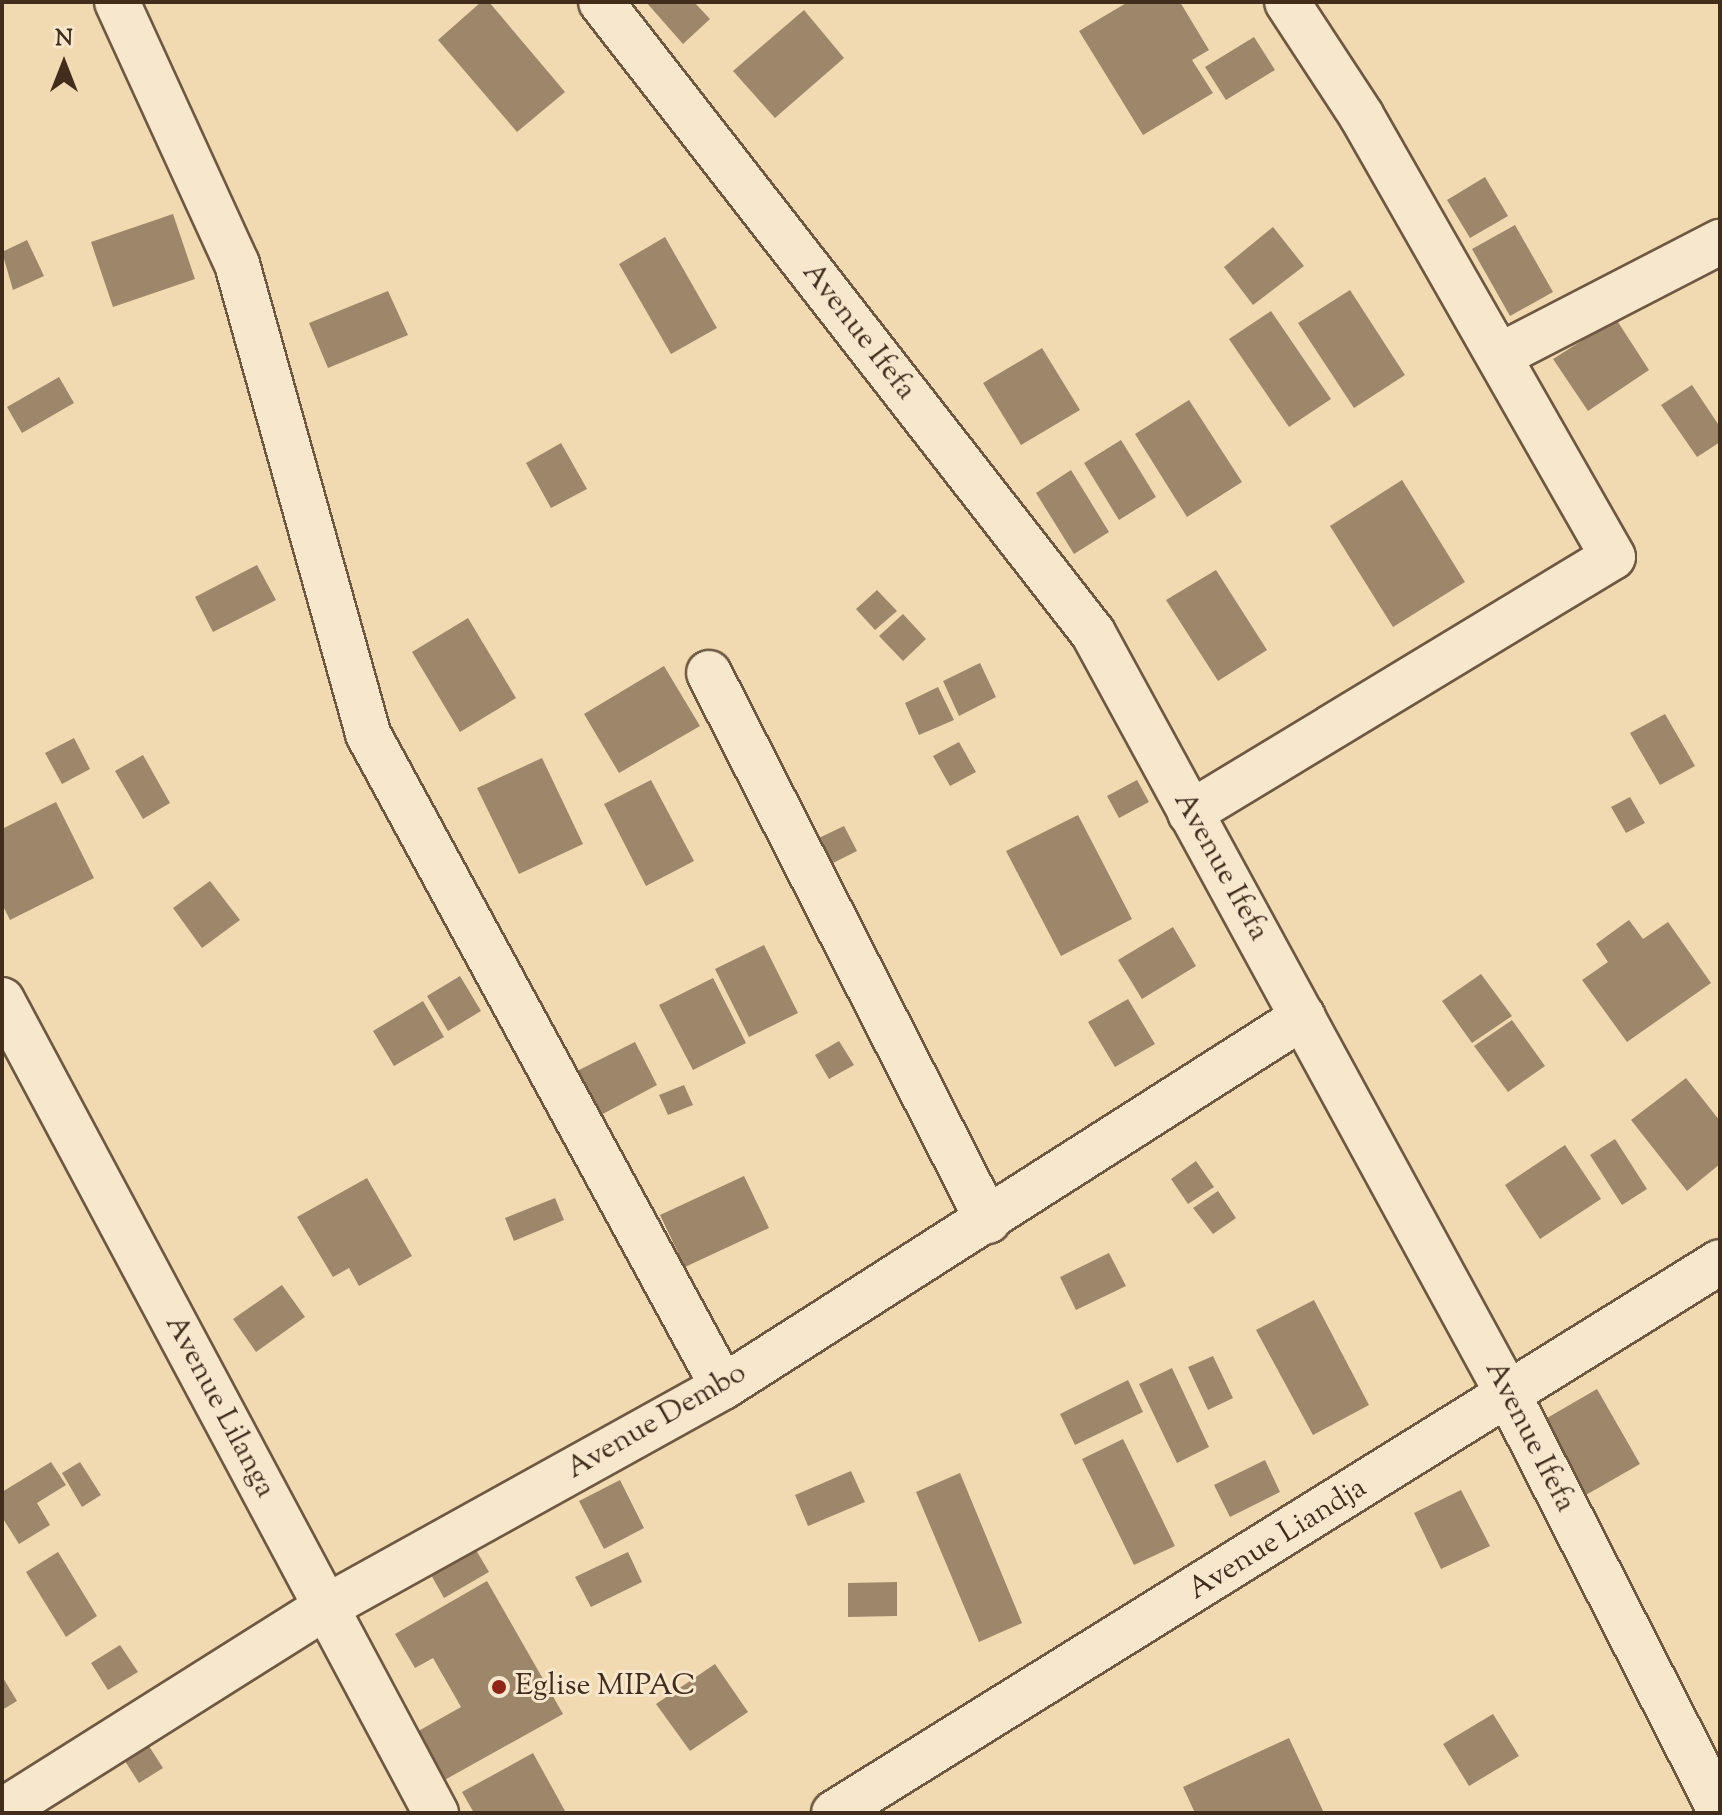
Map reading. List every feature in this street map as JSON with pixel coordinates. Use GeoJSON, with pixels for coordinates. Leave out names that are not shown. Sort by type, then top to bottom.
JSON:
{"type":"FeatureCollection","features":[{"type":"Feature","properties":{"kind":"street"},"geometry":{"type":"LineString","coordinates":[[117,2],[237,264],[368,734],[723,1387]]}},
{"type":"Feature","properties":{"kind":"street","name":"Avenue Ifefa"},"geometry":{"type":"LineString","coordinates":[[601,2],[1093,633],[1510,1398],[1720,1810]]}},
{"type":"Feature","properties":{"kind":"street"},"geometry":{"type":"LineString","coordinates":[[1190,813],[1613,557],[1361,115],[1287,2]]}},
{"type":"Feature","properties":{"kind":"street"},"geometry":{"type":"LineString","coordinates":[[1499,356],[1720,242]]}},
{"type":"Feature","properties":{"kind":"street"},"geometry":{"type":"LineString","coordinates":[[709,673],[988,1221]]}},
{"type":"Feature","properties":{"kind":"street","name":"Avenue Lilanga"},"geometry":{"type":"LineString","coordinates":[[2,1000],[436,1813]]}},
{"type":"Feature","properties":{"kind":"street","name":"Avenue Dembo"},"geometry":{"type":"LineString","coordinates":[[2,1811],[326,1607],[723,1387],[988,1221],[1303,1017]]}},
{"type":"Feature","properties":{"kind":"street","name":"Avenue Liandja"},"geometry":{"type":"LineString","coordinates":[[834,1813],[1510,1398],[1720,1262]]}},
{"type":"Feature","properties":{"kind":"building"},"geometry":{"type":"Polygon","coordinates":[[[481,2],[489,2],[565,92],[517,132],[438,40],[481,2]]]}},
{"type":"Feature","properties":{"kind":"building"},"geometry":{"type":"Polygon","coordinates":[[[646,2],[694,2],[710,19],[683,44],[646,2]]]}},
{"type":"Feature","properties":{"kind":"building"},"geometry":{"type":"Polygon","coordinates":[[[1128,2],[1180,2],[1209,50],[1192,60],[1213,93],[1143,135],[1079,31],[1128,2]]]}},
{"type":"Feature","properties":{"kind":"building"},"geometry":{"type":"Polygon","coordinates":[[[804,10],[844,58],[775,118],[733,71],[804,10]]]}},
{"type":"Feature","properties":{"kind":"building"},"geometry":{"type":"Polygon","coordinates":[[[1254,37],[1275,70],[1226,100],[1205,67],[1254,37]]]}},
{"type":"Feature","properties":{"kind":"building"},"geometry":{"type":"Polygon","coordinates":[[[1485,177],[1508,216],[1470,238],[1447,200],[1485,177]]]}},
{"type":"Feature","properties":{"kind":"building"},"geometry":{"type":"Polygon","coordinates":[[[173,214],[195,279],[113,307],[91,242],[173,214]]]}},
{"type":"Feature","properties":{"kind":"building"},"geometry":{"type":"Polygon","coordinates":[[[1515,225],[1553,292],[1510,316],[1472,249],[1515,225]]]}},
{"type":"Feature","properties":{"kind":"building"},"geometry":{"type":"Polygon","coordinates":[[[1273,227],[1304,266],[1253,305],[1224,267],[1273,227]]]}},
{"type":"Feature","properties":{"kind":"building"},"geometry":{"type":"Polygon","coordinates":[[[665,237],[717,328],[671,354],[619,264],[665,237]]]}},
{"type":"Feature","properties":{"kind":"building"},"geometry":{"type":"Polygon","coordinates":[[[27,240],[44,276],[13,290],[2,252],[27,240]]]}},
{"type":"Feature","properties":{"kind":"building"},"geometry":{"type":"Polygon","coordinates":[[[1350,290],[1405,375],[1354,408],[1298,323],[1350,290]]]}},
{"type":"Feature","properties":{"kind":"building"},"geometry":{"type":"Polygon","coordinates":[[[388,291],[408,335],[328,368],[309,323],[388,291]]]}},
{"type":"Feature","properties":{"kind":"building"},"geometry":{"type":"Polygon","coordinates":[[[1271,311],[1331,399],[1289,427],[1229,339],[1271,311]]]}},
{"type":"Feature","properties":{"kind":"building"},"geometry":{"type":"Polygon","coordinates":[[[1616,319],[1649,370],[1588,411],[1553,359],[1616,319]]]}},
{"type":"Feature","properties":{"kind":"building"},"geometry":{"type":"Polygon","coordinates":[[[1042,348],[1080,410],[1021,445],[983,383],[1042,348]]]}},
{"type":"Feature","properties":{"kind":"building"},"geometry":{"type":"Polygon","coordinates":[[[59,377],[74,403],[22,433],[7,407],[59,377]]]}},
{"type":"Feature","properties":{"kind":"building"},"geometry":{"type":"Polygon","coordinates":[[[1692,385],[1720,427],[1720,442],[1697,457],[1661,405],[1692,385]]]}},
{"type":"Feature","properties":{"kind":"building"},"geometry":{"type":"Polygon","coordinates":[[[1189,400],[1242,482],[1187,517],[1135,434],[1189,400]]]}},
{"type":"Feature","properties":{"kind":"building"},"geometry":{"type":"Polygon","coordinates":[[[1121,440],[1156,497],[1119,520],[1084,463],[1121,440]]]}},
{"type":"Feature","properties":{"kind":"building"},"geometry":{"type":"Polygon","coordinates":[[[561,443],[587,489],[551,508],[526,463],[561,443]]]}},
{"type":"Feature","properties":{"kind":"building"},"geometry":{"type":"Polygon","coordinates":[[[1071,470],[1109,532],[1074,554],[1036,493],[1071,470]]]}},
{"type":"Feature","properties":{"kind":"building"},"geometry":{"type":"Polygon","coordinates":[[[1402,480],[1465,582],[1393,627],[1330,526],[1402,480]]]}},
{"type":"Feature","properties":{"kind":"building"},"geometry":{"type":"Polygon","coordinates":[[[257,565],[276,600],[213,632],[195,597],[257,565]]]}},
{"type":"Feature","properties":{"kind":"building"},"geometry":{"type":"Polygon","coordinates":[[[1216,570],[1267,650],[1218,681],[1166,600],[1216,570]]]}},
{"type":"Feature","properties":{"kind":"building"},"geometry":{"type":"Polygon","coordinates":[[[877,590],[897,611],[875,630],[856,609],[877,590]]]}},
{"type":"Feature","properties":{"kind":"building"},"geometry":{"type":"Polygon","coordinates":[[[903,614],[926,639],[903,661],[879,636],[903,614]]]}},
{"type":"Feature","properties":{"kind":"building"},"geometry":{"type":"Polygon","coordinates":[[[468,618],[516,698],[460,732],[412,652],[468,618]]]}},
{"type":"Feature","properties":{"kind":"building"},"geometry":{"type":"Polygon","coordinates":[[[980,663],[996,697],[959,716],[943,681],[980,663]]]}},
{"type":"Feature","properties":{"kind":"building"},"geometry":{"type":"Polygon","coordinates":[[[664,666],[700,726],[619,773],[584,714],[664,666]]]}},
{"type":"Feature","properties":{"kind":"building"},"geometry":{"type":"Polygon","coordinates":[[[938,687],[954,720],[919,735],[905,703],[938,687]]]}},
{"type":"Feature","properties":{"kind":"building"},"geometry":{"type":"Polygon","coordinates":[[[1665,714],[1695,766],[1660,785],[1630,733],[1665,714]]]}},
{"type":"Feature","properties":{"kind":"building"},"geometry":{"type":"Polygon","coordinates":[[[74,738],[90,769],[62,784],[45,753],[74,738]]]}},
{"type":"Feature","properties":{"kind":"building"},"geometry":{"type":"Polygon","coordinates":[[[959,742],[976,772],[950,786],[933,756],[959,742]]]}},
{"type":"Feature","properties":{"kind":"building"},"geometry":{"type":"Polygon","coordinates":[[[143,755],[170,803],[143,819],[115,771],[143,755]]]}},
{"type":"Feature","properties":{"kind":"building"},"geometry":{"type":"Polygon","coordinates":[[[542,758],[583,844],[519,874],[477,788],[542,758]]]}},
{"type":"Feature","properties":{"kind":"building"},"geometry":{"type":"Polygon","coordinates":[[[651,780],[694,861],[646,886],[604,804],[651,780]]]}},
{"type":"Feature","properties":{"kind":"building"},"geometry":{"type":"Polygon","coordinates":[[[1137,780],[1149,802],[1119,818],[1107,796],[1137,780]]]}},
{"type":"Feature","properties":{"kind":"building"},"geometry":{"type":"Polygon","coordinates":[[[1630,797],[1645,823],[1626,833],[1611,807],[1630,797]]]}},
{"type":"Feature","properties":{"kind":"building"},"geometry":{"type":"Polygon","coordinates":[[[56,802],[94,878],[10,920],[2,904],[2,829],[56,802]]]}},
{"type":"Feature","properties":{"kind":"building"},"geometry":{"type":"Polygon","coordinates":[[[1078,815],[1132,919],[1061,956],[1006,851],[1078,815]]]}},
{"type":"Feature","properties":{"kind":"building"},"geometry":{"type":"Polygon","coordinates":[[[844,826],[857,851],[817,871],[804,845],[844,826]]]}},
{"type":"Feature","properties":{"kind":"building"},"geometry":{"type":"Polygon","coordinates":[[[210,881],[240,920],[202,948],[173,908],[210,881]]]}},
{"type":"Feature","properties":{"kind":"building"},"geometry":{"type":"Polygon","coordinates":[[[1629,920],[1643,939],[1668,922],[1711,983],[1627,1042],[1582,980],[1608,962],[1596,944],[1629,920]]]}},
{"type":"Feature","properties":{"kind":"building"},"geometry":{"type":"Polygon","coordinates":[[[1173,927],[1196,966],[1142,999],[1118,960],[1173,927]]]}},
{"type":"Feature","properties":{"kind":"building"},"geometry":{"type":"Polygon","coordinates":[[[764,945],[798,1013],[749,1037],[715,969],[764,945]]]}},
{"type":"Feature","properties":{"kind":"building"},"geometry":{"type":"Polygon","coordinates":[[[1481,974],[1512,1016],[1472,1043],[1442,1001],[1481,974]]]}},
{"type":"Feature","properties":{"kind":"building"},"geometry":{"type":"Polygon","coordinates":[[[460,976],[481,1011],[448,1031],[427,996],[460,976]]]}},
{"type":"Feature","properties":{"kind":"building"},"geometry":{"type":"Polygon","coordinates":[[[713,978],[746,1043],[693,1070],[659,1005],[713,978]]]}},
{"type":"Feature","properties":{"kind":"building"},"geometry":{"type":"Polygon","coordinates":[[[1128,999],[1155,1044],[1115,1067],[1088,1022],[1128,999]]]}},
{"type":"Feature","properties":{"kind":"building"},"geometry":{"type":"Polygon","coordinates":[[[423,1001],[444,1037],[394,1066],[373,1031],[423,1001]]]}},
{"type":"Feature","properties":{"kind":"building"},"geometry":{"type":"Polygon","coordinates":[[[1512,1020],[1545,1066],[1508,1092],[1474,1046],[1512,1020]]]}},
{"type":"Feature","properties":{"kind":"building"},"geometry":{"type":"Polygon","coordinates":[[[839,1041],[854,1065],[829,1079],[815,1055],[839,1041]]]}},
{"type":"Feature","properties":{"kind":"building"},"geometry":{"type":"Polygon","coordinates":[[[635,1042],[657,1085],[599,1116],[575,1072],[635,1042]]]}},
{"type":"Feature","properties":{"kind":"building"},"geometry":{"type":"Polygon","coordinates":[[[1686,1078],[1720,1121],[1720,1164],[1687,1191],[1631,1120],[1686,1078]]]}},
{"type":"Feature","properties":{"kind":"building"},"geometry":{"type":"Polygon","coordinates":[[[684,1085],[693,1105],[668,1115],[659,1095],[684,1085]]]}},
{"type":"Feature","properties":{"kind":"building"},"geometry":{"type":"Polygon","coordinates":[[[1615,1139],[1647,1189],[1622,1205],[1590,1155],[1615,1139]]]}},
{"type":"Feature","properties":{"kind":"building"},"geometry":{"type":"Polygon","coordinates":[[[1565,1145],[1601,1199],[1540,1239],[1505,1185],[1565,1145]]]}},
{"type":"Feature","properties":{"kind":"building"},"geometry":{"type":"Polygon","coordinates":[[[1196,1161],[1214,1187],[1188,1204],[1171,1179],[1196,1161]]]}},
{"type":"Feature","properties":{"kind":"building"},"geometry":{"type":"Polygon","coordinates":[[[744,1176],[769,1228],[685,1267],[660,1215],[744,1176]]]}},
{"type":"Feature","properties":{"kind":"building"},"geometry":{"type":"Polygon","coordinates":[[[367,1178],[412,1256],[359,1286],[349,1268],[333,1277],[297,1217],[367,1178]]]}},
{"type":"Feature","properties":{"kind":"building"},"geometry":{"type":"Polygon","coordinates":[[[1218,1191],[1236,1218],[1213,1234],[1193,1208],[1218,1191]]]}},
{"type":"Feature","properties":{"kind":"building"},"geometry":{"type":"Polygon","coordinates":[[[555,1198],[564,1220],[514,1241],[505,1218],[555,1198]]]}},
{"type":"Feature","properties":{"kind":"building"},"geometry":{"type":"Polygon","coordinates":[[[1109,1253],[1126,1286],[1076,1310],[1060,1277],[1109,1253]]]}},
{"type":"Feature","properties":{"kind":"building"},"geometry":{"type":"Polygon","coordinates":[[[282,1285],[305,1317],[256,1352],[233,1319],[282,1285]]]}},
{"type":"Feature","properties":{"kind":"building"},"geometry":{"type":"Polygon","coordinates":[[[1314,1300],[1369,1405],[1313,1435],[1256,1330],[1314,1300]]]}},
{"type":"Feature","properties":{"kind":"building"},"geometry":{"type":"Polygon","coordinates":[[[1213,1356],[1233,1398],[1208,1410],[1188,1367],[1213,1356]]]}},
{"type":"Feature","properties":{"kind":"building"},"geometry":{"type":"Polygon","coordinates":[[[1172,1368],[1209,1447],[1177,1463],[1139,1384],[1172,1368]]]}},
{"type":"Feature","properties":{"kind":"building"},"geometry":{"type":"Polygon","coordinates":[[[1128,1380],[1143,1412],[1075,1445],[1060,1414],[1128,1380]]]}},
{"type":"Feature","properties":{"kind":"building"},"geometry":{"type":"Polygon","coordinates":[[[1597,1389],[1640,1464],[1579,1499],[1535,1425],[1597,1389]]]}},
{"type":"Feature","properties":{"kind":"building"},"geometry":{"type":"Polygon","coordinates":[[[1123,1439],[1175,1546],[1134,1565],[1082,1459],[1123,1439]]]}},
{"type":"Feature","properties":{"kind":"building"},"geometry":{"type":"Polygon","coordinates":[[[1265,1460],[1280,1492],[1230,1517],[1214,1485],[1265,1460]]]}},
{"type":"Feature","properties":{"kind":"building"},"geometry":{"type":"Polygon","coordinates":[[[51,1462],[66,1485],[37,1503],[50,1525],[19,1544],[2,1517],[2,1492],[51,1462]]]}},
{"type":"Feature","properties":{"kind":"building"},"geometry":{"type":"Polygon","coordinates":[[[80,1462],[101,1495],[82,1507],[62,1473],[80,1462]]]}},
{"type":"Feature","properties":{"kind":"building"},"geometry":{"type":"Polygon","coordinates":[[[851,1471],[865,1502],[808,1526],[795,1495],[851,1471]]]}},
{"type":"Feature","properties":{"kind":"building"},"geometry":{"type":"Polygon","coordinates":[[[960,1473],[1022,1623],[979,1642],[916,1492],[960,1473]]]}},
{"type":"Feature","properties":{"kind":"building"},"geometry":{"type":"Polygon","coordinates":[[[620,1480],[644,1528],[604,1549],[579,1501],[620,1480]]]}},
{"type":"Feature","properties":{"kind":"building"},"geometry":{"type":"Polygon","coordinates":[[[1461,1490],[1490,1546],[1441,1569],[1414,1513],[1461,1490]]]}},
{"type":"Feature","properties":{"kind":"building"},"geometry":{"type":"Polygon","coordinates":[[[470,1540],[489,1572],[444,1598],[426,1566],[470,1540]]]}},
{"type":"Feature","properties":{"kind":"building"},"geometry":{"type":"Polygon","coordinates":[[[58,1552],[97,1616],[66,1637],[26,1572],[58,1552]]]}},
{"type":"Feature","properties":{"kind":"building"},"geometry":{"type":"Polygon","coordinates":[[[628,1552],[642,1582],[591,1607],[575,1577],[628,1552]]]}},
{"type":"Feature","properties":{"kind":"building","name":"Eglise MIPAC"},"geometry":{"type":"Polygon","coordinates":[[[487,1581],[563,1714],[441,1782],[413,1734],[461,1707],[433,1658],[415,1668],[395,1634],[487,1581]]]}},
{"type":"Feature","properties":{"kind":"building"},"geometry":{"type":"Polygon","coordinates":[[[897,1582],[897,1616],[848,1617],[848,1583],[897,1582]]]}},
{"type":"Feature","properties":{"kind":"building"},"geometry":{"type":"Polygon","coordinates":[[[120,1645],[138,1672],[108,1690],[91,1663],[120,1645]]]}},
{"type":"Feature","properties":{"kind":"building"},"geometry":{"type":"Polygon","coordinates":[[[715,1664],[748,1712],[690,1751],[656,1704],[715,1664]]]}},
{"type":"Feature","properties":{"kind":"building"},"geometry":{"type":"Polygon","coordinates":[[[2,1676],[17,1701],[2,1710],[2,1676]]]}},
{"type":"Feature","properties":{"kind":"building"},"geometry":{"type":"Polygon","coordinates":[[[1493,1714],[1519,1756],[1469,1786],[1443,1744],[1493,1714]]]}},
{"type":"Feature","properties":{"kind":"building"},"geometry":{"type":"Polygon","coordinates":[[[1289,1738],[1324,1813],[1195,1813],[1183,1787],[1289,1738]]]}},
{"type":"Feature","properties":{"kind":"building"},"geometry":{"type":"Polygon","coordinates":[[[147,1743],[163,1768],[139,1783],[123,1758],[147,1743]]]}},
{"type":"Feature","properties":{"kind":"building"},"geometry":{"type":"Polygon","coordinates":[[[533,1753],[565,1811],[474,1813],[462,1792],[533,1753]]]}},
{"type":"Feature","properties":{"kind":"place","name":"Eglise MIPAC"},"geometry":{"type":"Point","coordinates":[499,1687]}}]}
